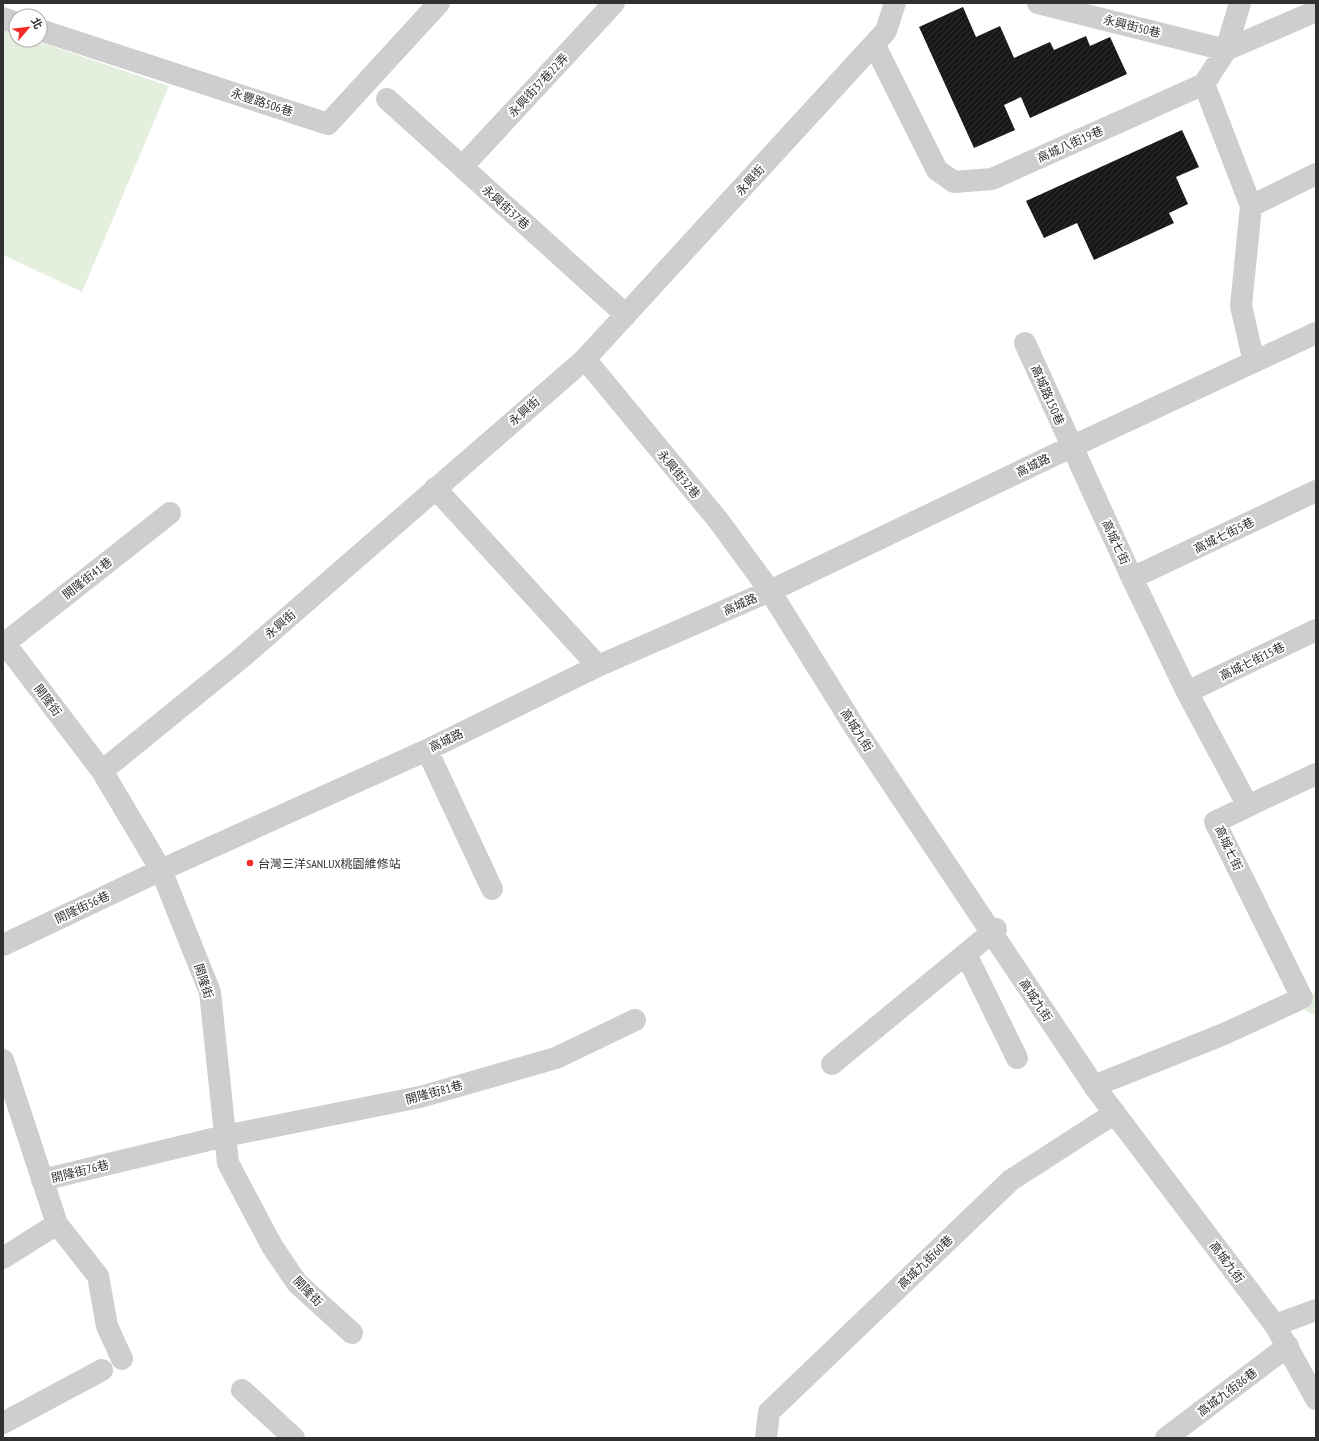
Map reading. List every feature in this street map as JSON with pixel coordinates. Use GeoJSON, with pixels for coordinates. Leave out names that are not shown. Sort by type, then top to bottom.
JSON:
{"type":"FeatureCollection","features":[{"type":"Feature","properties":{"kind":"street","name":"永豐路506巷"},"geometry":{"type":"LineString","coordinates":[[48,33],[328,124],[439,3]]}},
{"type":"Feature","properties":{"kind":"street","name":"永興街37巷22弄"},"geometry":{"type":"LineString","coordinates":[[462,167],[614,3]]}},
{"type":"Feature","properties":{"kind":"street","name":"永興街"},"geometry":{"type":"LineString","coordinates":[[102,771],[240,659],[585,359],[886,31],[895,3]]}},
{"type":"Feature","properties":{"kind":"street","name":"永興街50巷"},"geometry":{"type":"LineString","coordinates":[[1038,3],[1226,50]]}},
{"type":"Feature","properties":{"kind":"street"},"geometry":{"type":"LineString","coordinates":[[1240,3],[1226,50],[1204,84],[1252,206],[1241,306],[1254,362]]}},
{"type":"Feature","properties":{"kind":"street"},"geometry":{"type":"LineString","coordinates":[[1226,50],[1316,11]]}},
{"type":"Feature","properties":{"kind":"street","name":"高城八街19巷"},"geometry":{"type":"LineString","coordinates":[[874,44],[937,170],[954,182],[992,178],[1204,84]]}},
{"type":"Feature","properties":{"kind":"street","name":"永興街37巷"},"geometry":{"type":"LineString","coordinates":[[387,99],[626,315]]}},
{"type":"Feature","properties":{"kind":"street"},"geometry":{"type":"LineString","coordinates":[[1252,206],[1316,174]]}},
{"type":"Feature","properties":{"kind":"street","name":"高城路"},"geometry":{"type":"LineString","coordinates":[[161,870],[427,750],[598,666],[770,591],[1071,447],[1316,333]]}},
{"type":"Feature","properties":{"kind":"street","name":"高城路150巷"},"geometry":{"type":"LineString","coordinates":[[1024,343],[1071,447]]}},
{"type":"Feature","properties":{"kind":"street","name":"永興街32巷"},"geometry":{"type":"LineString","coordinates":[[585,359],[718,520],[770,591]]}},
{"type":"Feature","properties":{"kind":"street","name":"高城七街"},"geometry":{"type":"LineString","coordinates":[[1071,447],[1187,692],[1248,806],[1215,822],[1302,998],[1224,1034],[1094,1086]]}},
{"type":"Feature","properties":{"kind":"street"},"geometry":{"type":"LineString","coordinates":[[435,488],[598,666]]}},
{"type":"Feature","properties":{"kind":"street","name":"高城七街5巷"},"geometry":{"type":"LineString","coordinates":[[1132,578],[1316,491]]}},
{"type":"Feature","properties":{"kind":"street","name":"開隆街41巷"},"geometry":{"type":"LineString","coordinates":[[4,642],[170,513]]}},
{"type":"Feature","properties":{"kind":"street","name":"高城九街"},"geometry":{"type":"LineString","coordinates":[[770,591],[859,734],[994,931],[1094,1086],[1275,1325],[1316,1399]]}},
{"type":"Feature","properties":{"kind":"street","name":"高城七街15巷"},"geometry":{"type":"LineString","coordinates":[[1187,692],[1316,630]]}},
{"type":"Feature","properties":{"kind":"street","name":"開隆街"},"geometry":{"type":"LineString","coordinates":[[4,642],[102,771],[161,870],[210,992],[228,1162],[272,1246],[297,1283],[352,1333]]}},
{"type":"Feature","properties":{"kind":"street"},"geometry":{"type":"LineString","coordinates":[[427,750],[492,889]]}},
{"type":"Feature","properties":{"kind":"street"},"geometry":{"type":"LineString","coordinates":[[1248,806],[1316,774]]}},
{"type":"Feature","properties":{"kind":"street","name":"開隆街56巷"},"geometry":{"type":"LineString","coordinates":[[3,945],[161,870]]}},
{"type":"Feature","properties":{"kind":"street"},"geometry":{"type":"LineString","coordinates":[[832,1064],[994,931]]}},
{"type":"Feature","properties":{"kind":"street"},"geometry":{"type":"LineString","coordinates":[[966,954],[1017,1058]]}},
{"type":"Feature","properties":{"kind":"street","name":"開隆街81巷"},"geometry":{"type":"LineString","coordinates":[[225,1136],[435,1092],[556,1058],[635,1020]]}},
{"type":"Feature","properties":{"kind":"street"},"geometry":{"type":"LineString","coordinates":[[3,1060],[42,1180]]}},
{"type":"Feature","properties":{"kind":"street","name":"高城九街60巷"},"geometry":{"type":"LineString","coordinates":[[766,1438],[769,1412],[1011,1180],[1115,1113]]}},
{"type":"Feature","properties":{"kind":"street","name":"開隆街76巷"},"geometry":{"type":"LineString","coordinates":[[122,1359],[107,1326],[98,1276],[57,1224],[42,1180],[225,1136]]}},
{"type":"Feature","properties":{"kind":"street"},"geometry":{"type":"LineString","coordinates":[[3,1258],[57,1224]]}},
{"type":"Feature","properties":{"kind":"street"},"geometry":{"type":"LineString","coordinates":[[1275,1325],[1316,1310]]}},
{"type":"Feature","properties":{"kind":"street","name":"高城九街86巷"},"geometry":{"type":"LineString","coordinates":[[1166,1438],[1288,1346]]}},
{"type":"Feature","properties":{"kind":"street"},"geometry":{"type":"LineString","coordinates":[[3,1423],[102,1370]]}},
{"type":"Feature","properties":{"kind":"street"},"geometry":{"type":"LineString","coordinates":[[242,1390],[294,1438]]}},
{"type":"Feature","properties":{"kind":"green space"},"geometry":{"type":"Polygon","coordinates":[[[3,29],[8,31],[8,48],[48,48],[48,45],[169,86],[82,292],[3,255],[3,29]]]}},
{"type":"Feature","properties":{"kind":"green space"},"geometry":{"type":"Polygon","coordinates":[[[1316,990],[1316,1015],[1305,1011],[1316,990]]]}},
{"type":"Feature","properties":{"kind":"building"},"geometry":{"type":"Polygon","coordinates":[[[963,7],[976,37],[1000,26],[1014,58],[1050,42],[1054,50],[1086,36],[1090,46],[1110,37],[1127,74],[1030,118],[1021,97],[1004,105],[1015,130],[974,148],[919,27],[963,7]]]}},
{"type":"Feature","properties":{"kind":"building"},"geometry":{"type":"Polygon","coordinates":[[[1182,130],[1199,167],[1176,177],[1188,204],[1169,213],[1174,223],[1094,260],[1077,223],[1044,238],[1026,201],[1182,130]]]}},
{"type":"Feature","properties":{"kind":"place","name":"台灣三洋SANLUX桃園維修站"},"geometry":{"type":"Point","coordinates":[250,863]}}]}
